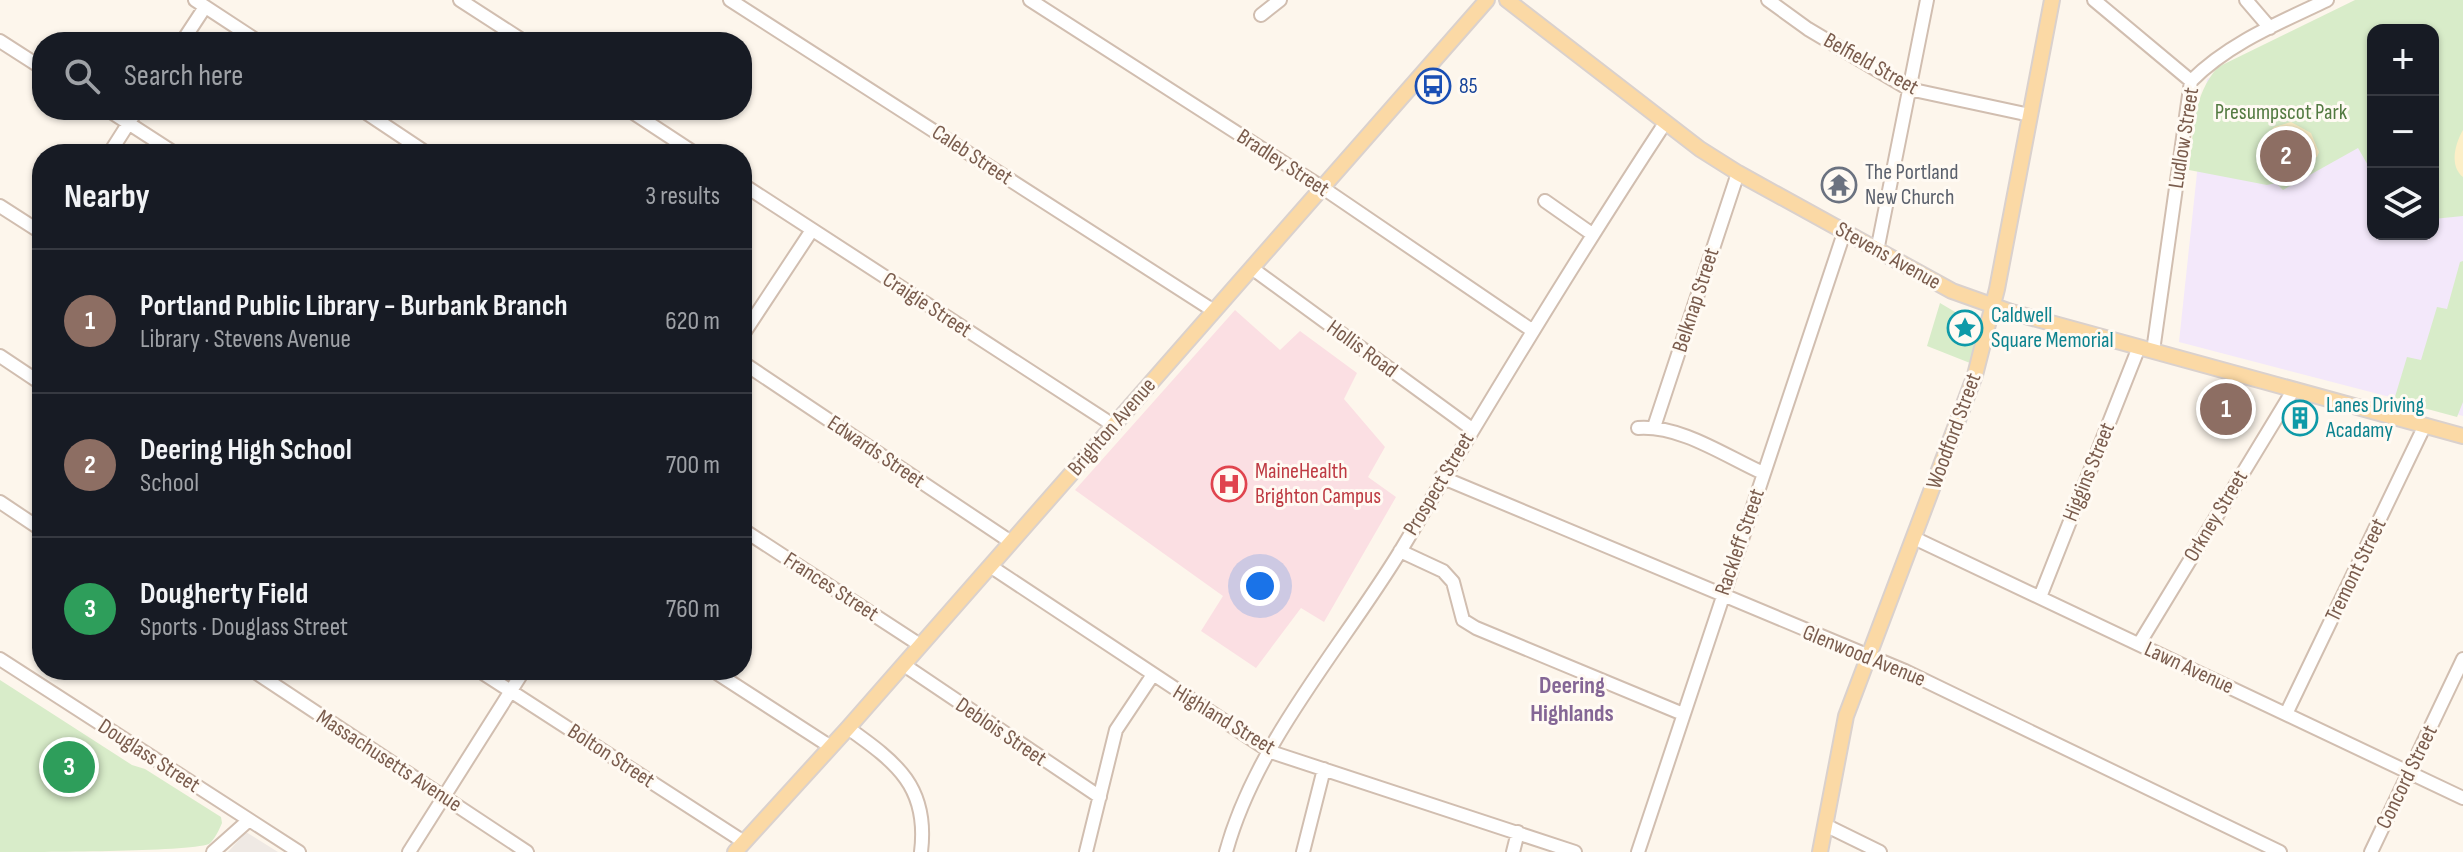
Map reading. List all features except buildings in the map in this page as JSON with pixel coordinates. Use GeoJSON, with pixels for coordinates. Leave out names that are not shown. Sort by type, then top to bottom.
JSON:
{"type":"FeatureCollection","features":[{"type":"Feature","properties":{"kind":"main road","name":"Brighton Avenue"},"geometry":{"type":"LineString","coordinates":[[739,847],[904,665],[1487,0]]}},
{"type":"Feature","properties":{"kind":"main road","name":"Stevens Avenue"},"geometry":{"type":"LineString","coordinates":[[1507,0],[1665,123],[1738,173],[1952,291],[1993,306],[2463,436]]}},
{"type":"Feature","properties":{"kind":"main road","name":"Woodford Street"},"geometry":{"type":"LineString","coordinates":[[1820,852],[1846,716],[1962,414],[1993,306],[2052,0]]}},
{"type":"Feature","properties":{"kind":"street"},"geometry":{"type":"LineString","coordinates":[[460,0],[510,32]]}},
{"type":"Feature","properties":{"kind":"street","name":"Caleb Street"},"geometry":{"type":"LineString","coordinates":[[730,0],[1214,311]]}},
{"type":"Feature","properties":{"kind":"street","name":"Bradley Street"},"geometry":{"type":"LineString","coordinates":[[1030,0],[1323,188],[1533,331]]}},
{"type":"Feature","properties":{"kind":"street"},"geometry":{"type":"LineString","coordinates":[[1261,15],[1280,0]]}},
{"type":"Feature","properties":{"kind":"street","name":"Belfield Street"},"geometry":{"type":"LineString","coordinates":[[1768,0],[1808,29],[1909,89],[2030,115]]}},
{"type":"Feature","properties":{"kind":"street"},"geometry":{"type":"LineString","coordinates":[[1877,251],[1927,0]]}},
{"type":"Feature","properties":{"kind":"street"},"geometry":{"type":"LineString","coordinates":[[2094,0],[2191,81]]}},
{"type":"Feature","properties":{"kind":"street"},"geometry":{"type":"LineString","coordinates":[[2246,0],[2270,28]]}},
{"type":"Feature","properties":{"kind":"street","name":"Ludlow Street"},"geometry":{"type":"LineString","coordinates":[[2146,349],[2191,81],[2213,58],[2327,0]]}},
{"type":"Feature","properties":{"kind":"street"},"geometry":{"type":"LineString","coordinates":[[187,32],[200,3],[244,32]]}},
{"type":"Feature","properties":{"kind":"street"},"geometry":{"type":"LineString","coordinates":[[0,41],[32,62]]}},
{"type":"Feature","properties":{"kind":"street"},"geometry":{"type":"LineString","coordinates":[[123,120],[161,144]]}},
{"type":"Feature","properties":{"kind":"street"},"geometry":{"type":"LineString","coordinates":[[115,144],[130,120]]}},
{"type":"Feature","properties":{"kind":"street"},"geometry":{"type":"LineString","coordinates":[[377,120],[413,144]]}},
{"type":"Feature","properties":{"kind":"street"},"geometry":{"type":"LineString","coordinates":[[644,120],[681,144]]}},
{"type":"Feature","properties":{"kind":"street","name":"Prospect Street"},"geometry":{"type":"LineString","coordinates":[[1226,852],[1242,799],[1400,551],[1441,477],[1592,234],[1665,123]]}},
{"type":"Feature","properties":{"kind":"street","name":"Belknap Street"},"geometry":{"type":"LineString","coordinates":[[1654,427],[1738,173]]}},
{"type":"Feature","properties":{"kind":"street","name":"Craigie Street"},"geometry":{"type":"LineString","coordinates":[[752,191],[1113,425]]}},
{"type":"Feature","properties":{"kind":"street"},"geometry":{"type":"LineString","coordinates":[[1545,201],[1592,234]]}},
{"type":"Feature","properties":{"kind":"street"},"geometry":{"type":"LineString","coordinates":[[0,206],[32,227]]}},
{"type":"Feature","properties":{"kind":"street"},"geometry":{"type":"LineString","coordinates":[[752,321],[812,230]]}},
{"type":"Feature","properties":{"kind":"street","name":"Rackleff Street"},"geometry":{"type":"LineString","coordinates":[[1638,852],[1844,233]]}},
{"type":"Feature","properties":{"kind":"street","name":"Hollis Road"},"geometry":{"type":"LineString","coordinates":[[1253,269],[1472,429]]}},
{"type":"Feature","properties":{"kind":"street","name":"Higgins Street"},"geometry":{"type":"LineString","coordinates":[[2040,597],[2146,349]]}},
{"type":"Feature","properties":{"kind":"street"},"geometry":{"type":"LineString","coordinates":[[0,356],[32,377]]}},
{"type":"Feature","properties":{"kind":"street","name":"Edwards Street"},"geometry":{"type":"LineString","coordinates":[[752,369],[1011,542]]}},
{"type":"Feature","properties":{"kind":"street","name":"Orkney Street"},"geometry":{"type":"LineString","coordinates":[[2139,644],[2294,389]]}},
{"type":"Feature","properties":{"kind":"street","name":"Tremont Street"},"geometry":{"type":"LineString","coordinates":[[2286,714],[2425,425]]}},
{"type":"Feature","properties":{"kind":"street"},"geometry":{"type":"LineString","coordinates":[[1638,428],[1654,427],[1763,473]]}},
{"type":"Feature","properties":{"kind":"street","name":"Glenwood Avenue"},"geometry":{"type":"LineString","coordinates":[[1441,477],[1868,656],[2280,852]]}},
{"type":"Feature","properties":{"kind":"street"},"geometry":{"type":"LineString","coordinates":[[0,502],[32,523]]}},
{"type":"Feature","properties":{"kind":"street","name":"Frances Street"},"geometry":{"type":"LineString","coordinates":[[752,536],[920,645]]}},
{"type":"Feature","properties":{"kind":"street","name":"Lawn Avenue"},"geometry":{"type":"LineString","coordinates":[[1914,538],[2463,798]]}},
{"type":"Feature","properties":{"kind":"street"},"geometry":{"type":"LineString","coordinates":[[1400,551],[1443,571],[1453,582],[1463,620],[1476,628],[1683,714]]}},
{"type":"Feature","properties":{"kind":"street","name":"Highland Street"},"geometry":{"type":"LineString","coordinates":[[990,566],[1271,752],[1575,852]]}},
{"type":"Feature","properties":{"kind":"street","name":"Douglass Street"},"geometry":{"type":"LineString","coordinates":[[0,659],[32,680]]}},
{"type":"Feature","properties":{"kind":"street","name":"Concord Street"},"geometry":{"type":"LineString","coordinates":[[2371,852],[2463,659]]}},
{"type":"Feature","properties":{"kind":"street","name":"Deblois Street"},"geometry":{"type":"LineString","coordinates":[[904,665],[1100,797]]}},
{"type":"Feature","properties":{"kind":"street"},"geometry":{"type":"LineString","coordinates":[[1086,852],[1116,730],[1152,676]]}},
{"type":"Feature","properties":{"kind":"street","name":"Douglass Street"},"geometry":{"type":"LineString","coordinates":[[32,680],[299,852]]}},
{"type":"Feature","properties":{"kind":"street","name":"Massachusetts Avenue"},"geometry":{"type":"LineString","coordinates":[[267,680],[527,852]]}},
{"type":"Feature","properties":{"kind":"street","name":"Bolton Street"},"geometry":{"type":"LineString","coordinates":[[493,680],[739,847]]}},
{"type":"Feature","properties":{"kind":"street"},"geometry":{"type":"LineString","coordinates":[[409,852],[518,680]]}},
{"type":"Feature","properties":{"kind":"street"},"geometry":{"type":"LineString","coordinates":[[727,680],[831,747]]}},
{"type":"Feature","properties":{"kind":"street"},"geometry":{"type":"LineString","coordinates":[[848,728],[889,760],[917,795],[922,814],[921,852]]}},
{"type":"Feature","properties":{"kind":"street"},"geometry":{"type":"LineString","coordinates":[[1303,852],[1324,769]]}},
{"type":"Feature","properties":{"kind":"street"},"geometry":{"type":"LineString","coordinates":[[213,852],[249,820]]}},
{"type":"Feature","properties":{"kind":"street"},"geometry":{"type":"LineString","coordinates":[[1825,825],[1880,852]]}},
{"type":"Feature","properties":{"kind":"street"},"geometry":{"type":"LineString","coordinates":[[1513,852],[1518,832]]}},
{"type":"Feature","properties":{"kind":"shaded area"},"geometry":{"type":"Polygon","coordinates":[[[2364,0],[2463,0],[2463,416],[2179,342],[2207,79],[2364,0]]]}},
{"type":"Feature","properties":{"kind":"shaded area","name":"MaineHealth Brighton Campus"},"geometry":{"type":"Polygon","coordinates":[[[1235,310],[1280,350],[1300,331],[1357,373],[1344,399],[1385,447],[1368,477],[1396,497],[1324,622],[1301,608],[1256,668],[1201,631],[1223,596],[1075,490],[1235,310]]]}},
{"type":"Feature","properties":{"kind":"shaded area"},"geometry":{"type":"Polygon","coordinates":[[[246,832],[278,852],[228,852],[246,832]]]}},
{"type":"Feature","properties":{"kind":"green space","name":"Presumpscot Park"},"geometry":{"type":"Polygon","coordinates":[[[2355,0],[2463,0],[2463,216],[2439,218],[2439,24],[2367,24],[2367,164],[2358,148],[2283,190],[2276,183],[2267,185],[2189,170],[2199,102],[2209,78],[2218,67],[2355,0]]]}},
{"type":"Feature","properties":{"kind":"green space"},"geometry":{"type":"Polygon","coordinates":[[[2463,261],[2463,402],[2457,417],[2394,400],[2407,357],[2421,360],[2437,307],[2447,309],[2460,262],[2463,261]]]}},
{"type":"Feature","properties":{"kind":"green space"},"geometry":{"type":"Polygon","coordinates":[[[1940,303],[1972,322],[1975,339],[1970,363],[1927,346],[1940,303]]]}},
{"type":"Feature","properties":{"kind":"green space"},"geometry":{"type":"Polygon","coordinates":[[[0,680],[132,765],[145,769],[221,817],[222,823],[213,840],[209,844],[172,849],[0,852],[0,680]]]}},
{"type":"Feature","properties":{"kind":"sand"},"geometry":{"type":"Polygon","coordinates":[[[2291,122],[2311,133],[2319,152],[2317,157],[2289,167],[2280,175],[2276,172],[2278,162],[2266,136],[2274,127],[2291,122]]]}},
{"type":"Feature","properties":{"kind":"sand"},"geometry":{"type":"Polygon","coordinates":[[[2463,130],[2463,177],[2455,161],[2463,130]]]}},
{"type":"Feature","properties":{"kind":"place","name":"85"},"geometry":{"type":"Point","coordinates":[1433,86]}},
{"type":"Feature","properties":{"kind":"place","name":"Deering High School"},"geometry":{"type":"Point","coordinates":[2286,156]}},
{"type":"Feature","properties":{"kind":"place","name":"The Portland New Church"},"geometry":{"type":"Point","coordinates":[1839,185]}},
{"type":"Feature","properties":{"kind":"place","name":"Caldwell Square Memorial"},"geometry":{"type":"Point","coordinates":[1965,328]}},
{"type":"Feature","properties":{"kind":"place","name":"Portland Public Library - Burbank Branch"},"geometry":{"type":"Point","coordinates":[2226,409]}},
{"type":"Feature","properties":{"kind":"place","name":"Lanes Driving Acadamy"},"geometry":{"type":"Point","coordinates":[2300,418]}},
{"type":"Feature","properties":{"kind":"place","name":"MaineHealth Brighton Campus"},"geometry":{"type":"Point","coordinates":[1229,484]}},
{"type":"Feature","properties":{"kind":"place","name":"Dougherty Field"},"geometry":{"type":"Point","coordinates":[69,767]}},
{"type":"Feature","properties":{"kind":"district","name":"Deering Highlands"},"geometry":{"type":"Point","coordinates":[1572,699]}}]}
